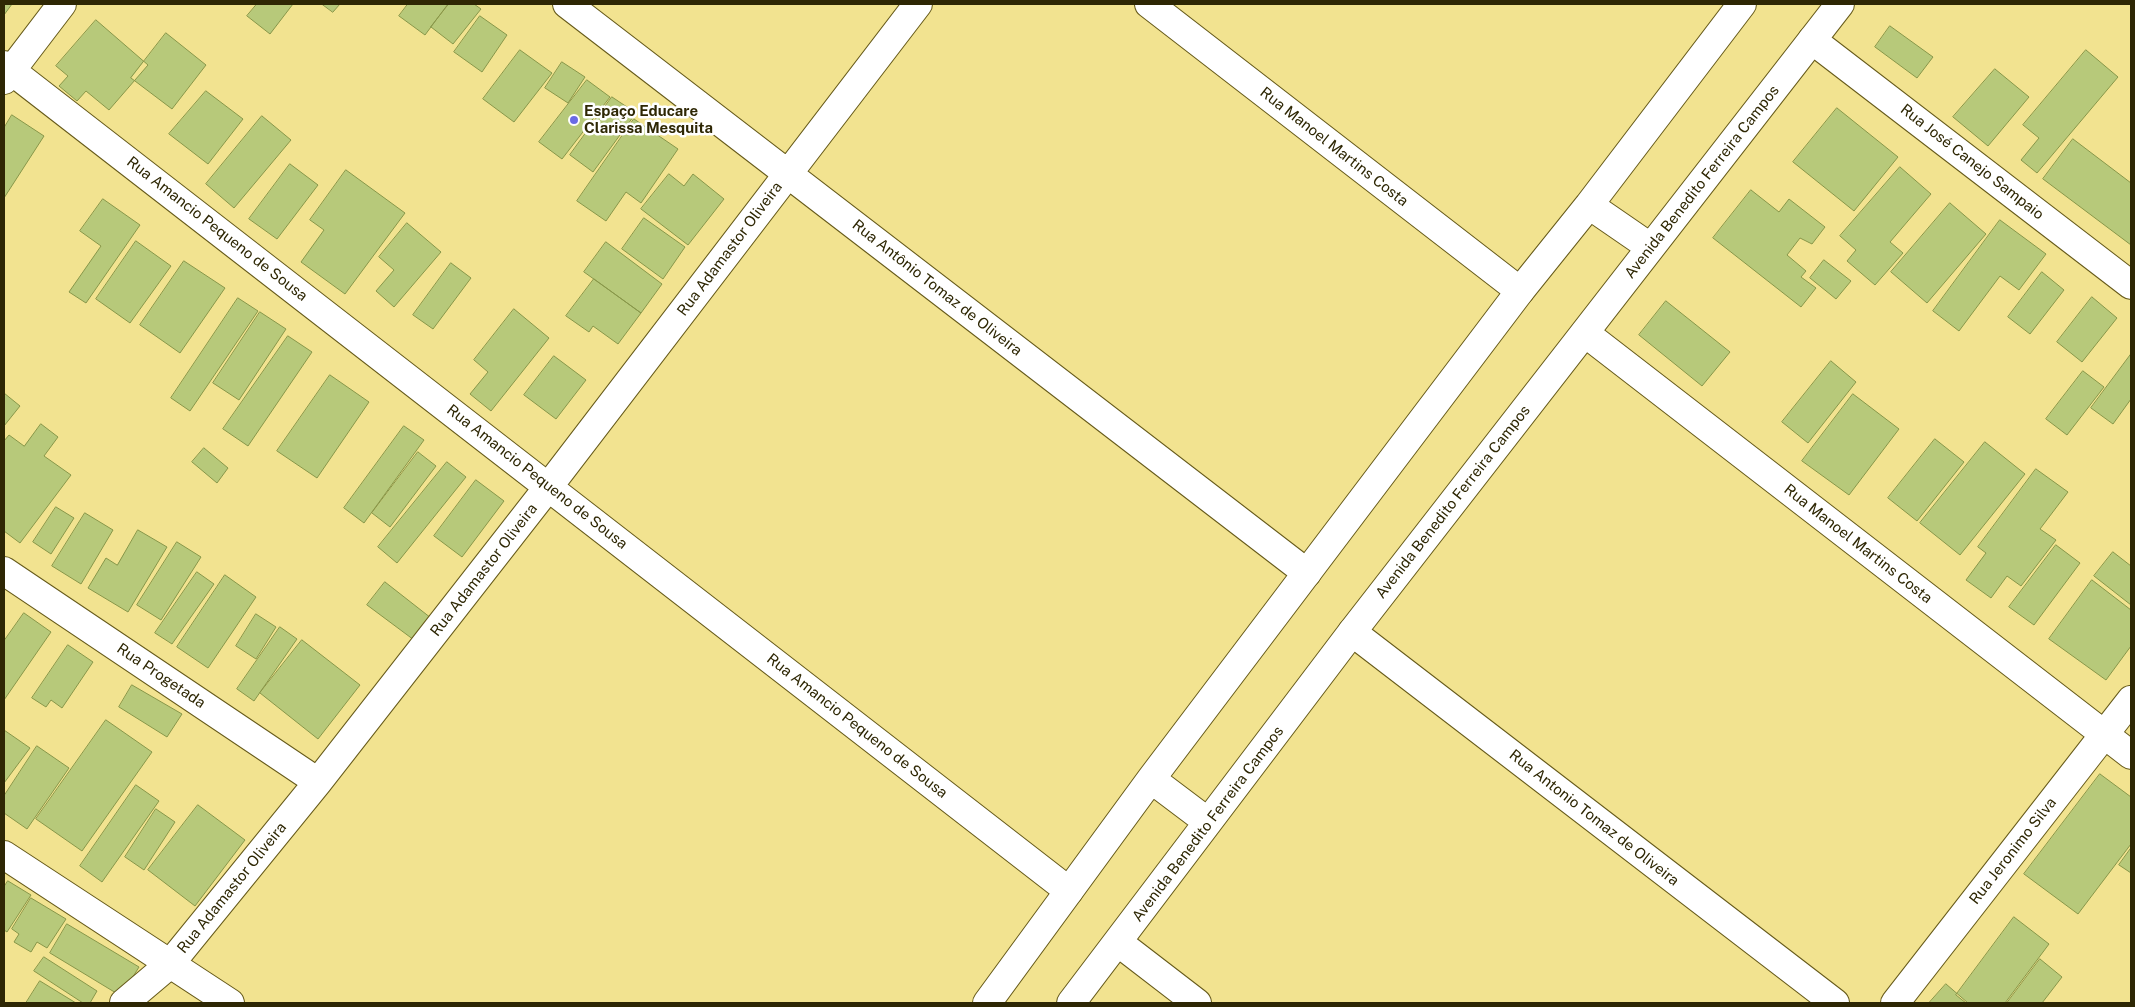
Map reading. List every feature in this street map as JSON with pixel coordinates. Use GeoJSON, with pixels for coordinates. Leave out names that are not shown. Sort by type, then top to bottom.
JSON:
{"type":"FeatureCollection","features":[{"type":"Feature","properties":{"kind":"street"},"geometry":{"type":"LineString","coordinates":[[6,72],[62,4]]}},
{"type":"Feature","properties":{"kind":"street","name":"Rua Antônio Tomaz de Oliveira"},"geometry":{"type":"LineString","coordinates":[[567,4],[1307,573]]}},
{"type":"Feature","properties":{"kind":"street","name":"Rua Adamastor Oliveira"},"geometry":{"type":"LineString","coordinates":[[124,1003],[170,964],[318,782],[549,486],[918,4]]}},
{"type":"Feature","properties":{"kind":"street","name":"Rua Manoel Martins Costa"},"geometry":{"type":"LineString","coordinates":[[1149,4],[1520,291]]}},
{"type":"Feature","properties":{"kind":"street"},"geometry":{"type":"LineString","coordinates":[[987,1003],[1151,779],[1520,291],[1589,205],[1742,4]]}},
{"type":"Feature","properties":{"kind":"street","name":"Avenida Benedito Ferreira Campos"},"geometry":{"type":"LineString","coordinates":[[1071,1003],[1119,943],[1352,632],[1840,4]]}},
{"type":"Feature","properties":{"kind":"street","name":"Rua José Canejo Sampaio"},"geometry":{"type":"LineString","coordinates":[[1812,40],[2131,285]]}},
{"type":"Feature","properties":{"kind":"street","name":"Rua Amancio Pequeno de Sousa"},"geometry":{"type":"LineString","coordinates":[[6,72],[549,486],[1069,891]]}},
{"type":"Feature","properties":{"kind":"street"},"geometry":{"type":"LineString","coordinates":[[1589,205],[1650,248]]}},
{"type":"Feature","properties":{"kind":"street","name":"Rua Manoel Martins Costa"},"geometry":{"type":"LineString","coordinates":[[1585,333],[2131,755]]}},
{"type":"Feature","properties":{"kind":"street","name":"Rua Progetada"},"geometry":{"type":"LineString","coordinates":[[4,570],[318,782]]}},
{"type":"Feature","properties":{"kind":"street","name":"Rua Antonio Tomaz de Oliveira"},"geometry":{"type":"LineString","coordinates":[[1352,632],[1836,1003]]}},
{"type":"Feature","properties":{"kind":"street","name":"Rua Jeronimo Silva"},"geometry":{"type":"LineString","coordinates":[[1896,1003],[2131,700]]}},
{"type":"Feature","properties":{"kind":"street"},"geometry":{"type":"LineString","coordinates":[[1151,779],[1208,822]]}},
{"type":"Feature","properties":{"kind":"street"},"geometry":{"type":"LineString","coordinates":[[4,855],[230,1003]]}},
{"type":"Feature","properties":{"kind":"street"},"geometry":{"type":"LineString","coordinates":[[1119,943],[1197,1003]]}},
{"type":"Feature","properties":{"kind":"building"},"geometry":{"type":"Polygon","coordinates":[[[4,4],[12,4],[4,15],[4,4]]]}},
{"type":"Feature","properties":{"kind":"building"},"geometry":{"type":"Polygon","coordinates":[[[257,4],[293,4],[270,34],[247,16],[257,4]]]}},
{"type":"Feature","properties":{"kind":"building"},"geometry":{"type":"Polygon","coordinates":[[[322,4],[340,4],[333,12],[322,4]]]}},
{"type":"Feature","properties":{"kind":"building"},"geometry":{"type":"Polygon","coordinates":[[[408,4],[448,4],[425,35],[399,16],[408,4]]]}},
{"type":"Feature","properties":{"kind":"building"},"geometry":{"type":"Polygon","coordinates":[[[449,4],[474,4],[481,9],[453,44],[431,27],[449,4]]]}},
{"type":"Feature","properties":{"kind":"building"},"geometry":{"type":"Polygon","coordinates":[[[480,16],[507,35],[482,72],[454,52],[480,16]]]}},
{"type":"Feature","properties":{"kind":"building"},"geometry":{"type":"Polygon","coordinates":[[[96,20],[148,65],[109,110],[86,91],[77,101],[59,86],[68,76],[56,66],[96,20]]]}},
{"type":"Feature","properties":{"kind":"building"},"geometry":{"type":"Polygon","coordinates":[[[1890,26],[1933,57],[1917,78],[1875,47],[1890,26]]]}},
{"type":"Feature","properties":{"kind":"building"},"geometry":{"type":"Polygon","coordinates":[[[166,33],[206,65],[172,109],[131,78],[166,33]]]}},
{"type":"Feature","properties":{"kind":"building"},"geometry":{"type":"Polygon","coordinates":[[[520,50],[552,73],[514,122],[483,99],[520,50]]]}},
{"type":"Feature","properties":{"kind":"building"},"geometry":{"type":"Polygon","coordinates":[[[2086,50],[2118,77],[2037,173],[2021,160],[2039,138],[2023,125],[2086,50]]]}},
{"type":"Feature","properties":{"kind":"building"},"geometry":{"type":"Polygon","coordinates":[[[562,62],[585,77],[568,103],[545,88],[562,62]]]}},
{"type":"Feature","properties":{"kind":"building"},"geometry":{"type":"Polygon","coordinates":[[[1995,69],[2029,97],[1988,146],[1953,117],[1995,69]]]}},
{"type":"Feature","properties":{"kind":"building","name":"Espaço Educare Clarissa Mesquita"},"geometry":{"type":"Polygon","coordinates":[[[587,80],[610,97],[562,159],[539,142],[587,80]]]}},
{"type":"Feature","properties":{"kind":"building"},"geometry":{"type":"Polygon","coordinates":[[[206,91],[243,119],[208,164],[169,134],[206,91]]]}},
{"type":"Feature","properties":{"kind":"building"},"geometry":{"type":"Polygon","coordinates":[[[612,97],[636,113],[593,172],[570,155],[612,97]]]}},
{"type":"Feature","properties":{"kind":"building"},"geometry":{"type":"Polygon","coordinates":[[[1837,108],[1898,157],[1854,211],[1793,162],[1837,108]]]}},
{"type":"Feature","properties":{"kind":"building"},"geometry":{"type":"Polygon","coordinates":[[[12,115],[44,136],[4,198],[4,128],[12,115]]]}},
{"type":"Feature","properties":{"kind":"building"},"geometry":{"type":"Polygon","coordinates":[[[262,116],[291,140],[234,208],[206,184],[262,116]]]}},
{"type":"Feature","properties":{"kind":"building"},"geometry":{"type":"Polygon","coordinates":[[[634,119],[678,149],[641,203],[626,192],[606,221],[577,201],[634,119]]]}},
{"type":"Feature","properties":{"kind":"building"},"geometry":{"type":"Polygon","coordinates":[[[2073,139],[2131,183],[2131,245],[2043,179],[2073,139]]]}},
{"type":"Feature","properties":{"kind":"building"},"geometry":{"type":"Polygon","coordinates":[[[290,164],[318,185],[277,239],[249,219],[290,164]]]}},
{"type":"Feature","properties":{"kind":"building"},"geometry":{"type":"Polygon","coordinates":[[[1900,167],[1931,194],[1890,242],[1903,253],[1875,285],[1847,261],[1856,250],[1840,236],[1900,167]]]}},
{"type":"Feature","properties":{"kind":"building"},"geometry":{"type":"Polygon","coordinates":[[[346,170],[405,213],[345,294],[301,262],[324,230],[310,220],[346,170]]]}},
{"type":"Feature","properties":{"kind":"building"},"geometry":{"type":"Polygon","coordinates":[[[669,174],[684,186],[693,174],[724,199],[688,245],[641,209],[669,174]]]}},
{"type":"Feature","properties":{"kind":"building"},"geometry":{"type":"Polygon","coordinates":[[[1751,190],[1779,212],[1789,199],[1825,227],[1812,244],[1800,238],[1787,255],[1806,271],[1801,277],[1816,288],[1801,307],[1713,238],[1751,190]]]}},
{"type":"Feature","properties":{"kind":"building"},"geometry":{"type":"Polygon","coordinates":[[[103,199],[140,225],[86,303],[69,292],[101,246],[80,231],[103,199]]]}},
{"type":"Feature","properties":{"kind":"building"},"geometry":{"type":"Polygon","coordinates":[[[1950,203],[1986,234],[1927,303],[1891,272],[1950,203]]]}},
{"type":"Feature","properties":{"kind":"building"},"geometry":{"type":"Polygon","coordinates":[[[644,218],[685,247],[663,279],[622,249],[644,218]]]}},
{"type":"Feature","properties":{"kind":"building"},"geometry":{"type":"Polygon","coordinates":[[[2000,220],[2046,254],[2019,290],[2000,276],[1959,331],[1933,311],[2000,220]]]}},
{"type":"Feature","properties":{"kind":"building"},"geometry":{"type":"Polygon","coordinates":[[[407,223],[441,252],[394,307],[376,291],[394,270],[379,257],[407,223]]]}},
{"type":"Feature","properties":{"kind":"building"},"geometry":{"type":"Polygon","coordinates":[[[136,241],[171,266],[130,323],[96,299],[136,241]]]}},
{"type":"Feature","properties":{"kind":"building"},"geometry":{"type":"Polygon","coordinates":[[[606,242],[662,284],[641,313],[584,272],[606,242]]]}},
{"type":"Feature","properties":{"kind":"building"},"geometry":{"type":"Polygon","coordinates":[[[1824,260],[1851,281],[1836,299],[1810,278],[1824,260]]]}},
{"type":"Feature","properties":{"kind":"building"},"geometry":{"type":"Polygon","coordinates":[[[184,261],[225,288],[180,353],[140,325],[184,261]]]}},
{"type":"Feature","properties":{"kind":"building"},"geometry":{"type":"Polygon","coordinates":[[[451,263],[471,278],[433,329],[413,315],[451,263]]]}},
{"type":"Feature","properties":{"kind":"building"},"geometry":{"type":"Polygon","coordinates":[[[2042,272],[2064,290],[2030,334],[2008,317],[2042,272]]]}},
{"type":"Feature","properties":{"kind":"building"},"geometry":{"type":"Polygon","coordinates":[[[594,279],[641,313],[618,344],[593,326],[589,332],[566,316],[594,279]]]}},
{"type":"Feature","properties":{"kind":"building"},"geometry":{"type":"Polygon","coordinates":[[[2092,297],[2117,318],[2082,362],[2057,342],[2092,297]]]}},
{"type":"Feature","properties":{"kind":"building"},"geometry":{"type":"Polygon","coordinates":[[[238,298],[258,311],[190,411],[171,398],[238,298]]]}},
{"type":"Feature","properties":{"kind":"building"},"geometry":{"type":"Polygon","coordinates":[[[1666,301],[1730,352],[1702,386],[1639,335],[1666,301]]]}},
{"type":"Feature","properties":{"kind":"building"},"geometry":{"type":"Polygon","coordinates":[[[514,309],[549,338],[491,411],[470,394],[488,372],[474,360],[514,309]]]}},
{"type":"Feature","properties":{"kind":"building"},"geometry":{"type":"Polygon","coordinates":[[[260,312],[286,329],[239,400],[213,383],[260,312]]]}},
{"type":"Feature","properties":{"kind":"building"},"geometry":{"type":"Polygon","coordinates":[[[288,336],[312,352],[248,446],[223,429],[288,336]]]}},
{"type":"Feature","properties":{"kind":"building"},"geometry":{"type":"Polygon","coordinates":[[[2131,354],[2131,399],[2113,424],[2091,408],[2131,354]]]}},
{"type":"Feature","properties":{"kind":"building"},"geometry":{"type":"Polygon","coordinates":[[[554,356],[586,380],[556,419],[524,395],[554,356]]]}},
{"type":"Feature","properties":{"kind":"building"},"geometry":{"type":"Polygon","coordinates":[[[1831,361],[1856,382],[1808,443],[1782,422],[1831,361]]]}},
{"type":"Feature","properties":{"kind":"building"},"geometry":{"type":"Polygon","coordinates":[[[2083,371],[2104,387],[2067,435],[2046,419],[2083,371]]]}},
{"type":"Feature","properties":{"kind":"building"},"geometry":{"type":"Polygon","coordinates":[[[330,375],[369,402],[317,478],[277,451],[330,375]]]}},
{"type":"Feature","properties":{"kind":"building"},"geometry":{"type":"Polygon","coordinates":[[[4,393],[20,406],[4,426],[4,393]]]}},
{"type":"Feature","properties":{"kind":"building"},"geometry":{"type":"Polygon","coordinates":[[[1853,394],[1899,429],[1849,495],[1802,461],[1853,394]]]}},
{"type":"Feature","properties":{"kind":"building"},"geometry":{"type":"Polygon","coordinates":[[[41,424],[58,437],[44,456],[71,475],[20,543],[4,531],[4,441],[9,435],[24,446],[41,424]]]}},
{"type":"Feature","properties":{"kind":"building"},"geometry":{"type":"Polygon","coordinates":[[[404,426],[424,440],[364,523],[344,508],[404,426]]]}},
{"type":"Feature","properties":{"kind":"building"},"geometry":{"type":"Polygon","coordinates":[[[1935,439],[1964,462],[1917,521],[1888,498],[1935,439]]]}},
{"type":"Feature","properties":{"kind":"building"},"geometry":{"type":"Polygon","coordinates":[[[1985,442],[2025,474],[1960,555],[1920,523],[1985,442]]]}},
{"type":"Feature","properties":{"kind":"building"},"geometry":{"type":"Polygon","coordinates":[[[204,448],[228,468],[217,483],[192,462],[204,448]]]}},
{"type":"Feature","properties":{"kind":"building"},"geometry":{"type":"Polygon","coordinates":[[[418,452],[436,466],[390,527],[372,513],[418,452]]]}},
{"type":"Feature","properties":{"kind":"building"},"geometry":{"type":"Polygon","coordinates":[[[447,462],[466,477],[397,563],[378,547],[447,462]]]}},
{"type":"Feature","properties":{"kind":"building"},"geometry":{"type":"Polygon","coordinates":[[[2036,469],[2068,492],[2040,529],[2056,540],[2021,586],[2007,576],[1991,598],[1966,580],[1986,553],[1978,547],[2036,469]]]}},
{"type":"Feature","properties":{"kind":"building"},"geometry":{"type":"Polygon","coordinates":[[[476,480],[504,501],[462,557],[434,536],[476,480]]]}},
{"type":"Feature","properties":{"kind":"building"},"geometry":{"type":"Polygon","coordinates":[[[56,507],[74,518],[51,554],[33,542],[56,507]]]}},
{"type":"Feature","properties":{"kind":"building"},"geometry":{"type":"Polygon","coordinates":[[[85,513],[113,530],[81,584],[52,566],[85,513]]]}},
{"type":"Feature","properties":{"kind":"building"},"geometry":{"type":"Polygon","coordinates":[[[138,530],[167,547],[128,612],[88,588],[106,558],[117,565],[138,530]]]}},
{"type":"Feature","properties":{"kind":"building"},"geometry":{"type":"Polygon","coordinates":[[[177,542],[201,557],[161,620],[137,605],[177,542]]]}},
{"type":"Feature","properties":{"kind":"building"},"geometry":{"type":"Polygon","coordinates":[[[2056,545],[2080,563],[2034,625],[2009,607],[2056,545]]]}},
{"type":"Feature","properties":{"kind":"building"},"geometry":{"type":"Polygon","coordinates":[[[2113,552],[2131,566],[2131,605],[2094,576],[2113,552]]]}},
{"type":"Feature","properties":{"kind":"building"},"geometry":{"type":"Polygon","coordinates":[[[197,572],[214,584],[172,644],[155,633],[197,572]]]}},
{"type":"Feature","properties":{"kind":"building"},"geometry":{"type":"Polygon","coordinates":[[[225,575],[256,597],[208,668],[177,647],[225,575]]]}},
{"type":"Feature","properties":{"kind":"building"},"geometry":{"type":"Polygon","coordinates":[[[2092,580],[2131,610],[2131,646],[2106,680],[2049,639],[2092,580]]]}},
{"type":"Feature","properties":{"kind":"building"},"geometry":{"type":"Polygon","coordinates":[[[385,582],[431,618],[414,640],[367,605],[385,582]]]}},
{"type":"Feature","properties":{"kind":"building"},"geometry":{"type":"Polygon","coordinates":[[[24,613],[51,632],[4,700],[4,641],[24,613]]]}},
{"type":"Feature","properties":{"kind":"building"},"geometry":{"type":"Polygon","coordinates":[[[256,614],[276,627],[256,659],[236,646],[256,614]]]}},
{"type":"Feature","properties":{"kind":"building"},"geometry":{"type":"Polygon","coordinates":[[[280,627],[297,639],[254,701],[237,689],[280,627]]]}},
{"type":"Feature","properties":{"kind":"building"},"geometry":{"type":"Polygon","coordinates":[[[302,640],[360,685],[318,739],[260,693],[302,640]]]}},
{"type":"Feature","properties":{"kind":"building"},"geometry":{"type":"Polygon","coordinates":[[[68,645],[93,662],[62,708],[51,700],[46,707],[32,698],[68,645]]]}},
{"type":"Feature","properties":{"kind":"building"},"geometry":{"type":"Polygon","coordinates":[[[132,685],[182,714],[167,737],[119,707],[132,685]]]}},
{"type":"Feature","properties":{"kind":"building"},"geometry":{"type":"Polygon","coordinates":[[[106,720],[152,752],[82,851],[36,819],[106,720]]]}},
{"type":"Feature","properties":{"kind":"building"},"geometry":{"type":"Polygon","coordinates":[[[4,730],[30,748],[4,783],[4,730]]]}},
{"type":"Feature","properties":{"kind":"building"},"geometry":{"type":"Polygon","coordinates":[[[37,746],[69,768],[27,829],[4,813],[4,796],[37,746]]]}},
{"type":"Feature","properties":{"kind":"building"},"geometry":{"type":"Polygon","coordinates":[[[2100,774],[2131,797],[2131,844],[2078,914],[2024,874],[2100,774]]]}},
{"type":"Feature","properties":{"kind":"building"},"geometry":{"type":"Polygon","coordinates":[[[136,785],[159,801],[102,882],[80,866],[136,785]]]}},
{"type":"Feature","properties":{"kind":"building"},"geometry":{"type":"Polygon","coordinates":[[[198,805],[245,840],[195,906],[148,870],[198,805]]]}},
{"type":"Feature","properties":{"kind":"building"},"geometry":{"type":"Polygon","coordinates":[[[156,809],[175,822],[144,870],[125,857],[156,809]]]}},
{"type":"Feature","properties":{"kind":"building"},"geometry":{"type":"Polygon","coordinates":[[[2131,848],[2131,873],[2119,865],[2131,848]]]}},
{"type":"Feature","properties":{"kind":"building"},"geometry":{"type":"Polygon","coordinates":[[[8,881],[31,895],[7,932],[4,930],[4,887],[8,881]]]}},
{"type":"Feature","properties":{"kind":"building"},"geometry":{"type":"Polygon","coordinates":[[[31,898],[66,919],[47,948],[37,942],[31,952],[14,942],[19,934],[12,929],[31,898]]]}},
{"type":"Feature","properties":{"kind":"building"},"geometry":{"type":"Polygon","coordinates":[[[2014,917],[2049,944],[2005,1003],[1966,1003],[1956,995],[2014,917]]]}},
{"type":"Feature","properties":{"kind":"building"},"geometry":{"type":"Polygon","coordinates":[[[67,924],[139,967],[121,996],[50,953],[67,924]]]}},
{"type":"Feature","properties":{"kind":"building"},"geometry":{"type":"Polygon","coordinates":[[[44,957],[97,991],[90,1003],[83,1003],[34,971],[44,957]]]}},
{"type":"Feature","properties":{"kind":"building"},"geometry":{"type":"Polygon","coordinates":[[[2040,959],[2062,977],[2042,1003],[2007,1003],[2040,959]]]}},
{"type":"Feature","properties":{"kind":"building"},"geometry":{"type":"Polygon","coordinates":[[[40,981],[76,1003],[26,1003],[40,981]]]}},
{"type":"Feature","properties":{"kind":"building"},"geometry":{"type":"Polygon","coordinates":[[[1946,984],[1968,1003],[1929,1003],[1946,984]]]}},
{"type":"Feature","properties":{"kind":"place","name":"Espaço Educare Clarissa Mesquita"},"geometry":{"type":"Point","coordinates":[574,120]}}]}
